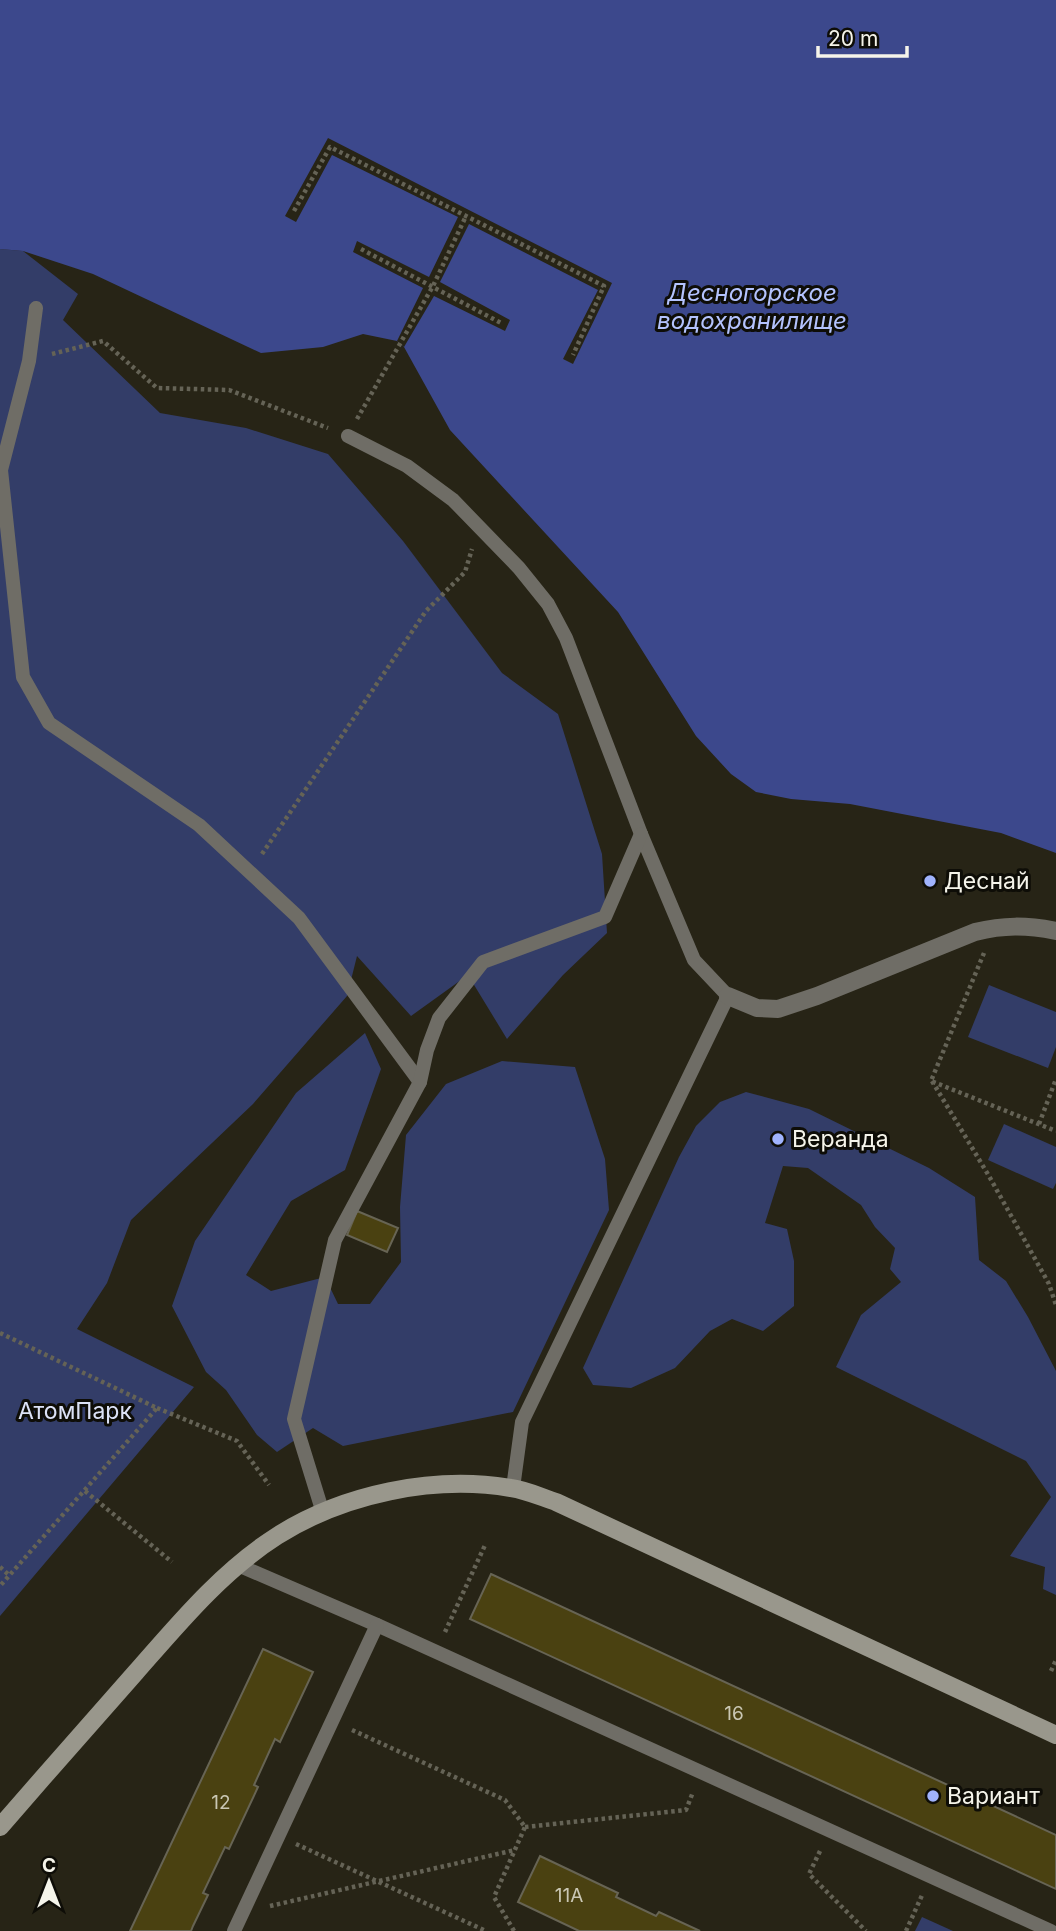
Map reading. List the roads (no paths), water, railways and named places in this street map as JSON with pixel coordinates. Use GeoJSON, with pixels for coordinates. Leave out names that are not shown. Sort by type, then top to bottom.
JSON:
{"type":"FeatureCollection","features":[{"type":"Feature","properties":{"kind":"street"},"geometry":{"type":"LineString","coordinates":[[728,996],[757,1008],[778,1009],[975,932],[995,927],[1026,925],[1056,931]]}},
{"type":"Feature","properties":{"kind":"street"},"geometry":{"type":"LineString","coordinates":[[0,1827],[186,1615],[238,1565],[277,1536],[323,1513],[367,1497],[417,1487],[465,1483],[513,1488],[556,1502],[1056,1735]]}},
{"type":"Feature","properties":{"kind":"lane"},"geometry":{"type":"LineString","coordinates":[[36,308],[29,361],[1,470],[23,677],[48,723],[199,825],[299,918],[420,1082]]}},
{"type":"Feature","properties":{"kind":"lane"},"geometry":{"type":"LineString","coordinates":[[348,436],[407,466],[453,500],[548,604],[566,638],[694,960],[728,996],[522,1422],[513,1488]]}},
{"type":"Feature","properties":{"kind":"lane"},"geometry":{"type":"LineString","coordinates":[[323,1513],[294,1419],[335,1240],[420,1082],[427,1050],[439,1018],[483,962],[605,917],[642,834]]}},
{"type":"Feature","properties":{"kind":"lane"},"geometry":{"type":"LineString","coordinates":[[238,1565],[377,1625],[1051,1931]]}},
{"type":"Feature","properties":{"kind":"lane"},"geometry":{"type":"LineString","coordinates":[[234,1931],[377,1625]]}},
{"type":"Feature","properties":{"kind":"water","name":"Десногорское водохранилище"},"geometry":{"type":"Polygon","coordinates":[[[0,0],[1056,0],[1056,853],[1001,833],[850,804],[791,799],[756,792],[731,774],[696,736],[618,612],[450,430],[404,347],[397,341],[363,334],[323,347],[261,353],[93,274],[23,251],[0,249],[0,0]]]}},
{"type":"Feature","properties":{"kind":"place","name":"Деснай"},"geometry":{"type":"Point","coordinates":[930,881]}},
{"type":"Feature","properties":{"kind":"place","name":"Веранда"},"geometry":{"type":"Point","coordinates":[778,1139]}},
{"type":"Feature","properties":{"kind":"place","name":"Вариант"},"geometry":{"type":"Point","coordinates":[933,1796]}},
{"type":"Feature","properties":{"kind":"park label","name":"АтомПарк"},"geometry":{"type":"Point","coordinates":[75,1411]}}]}
